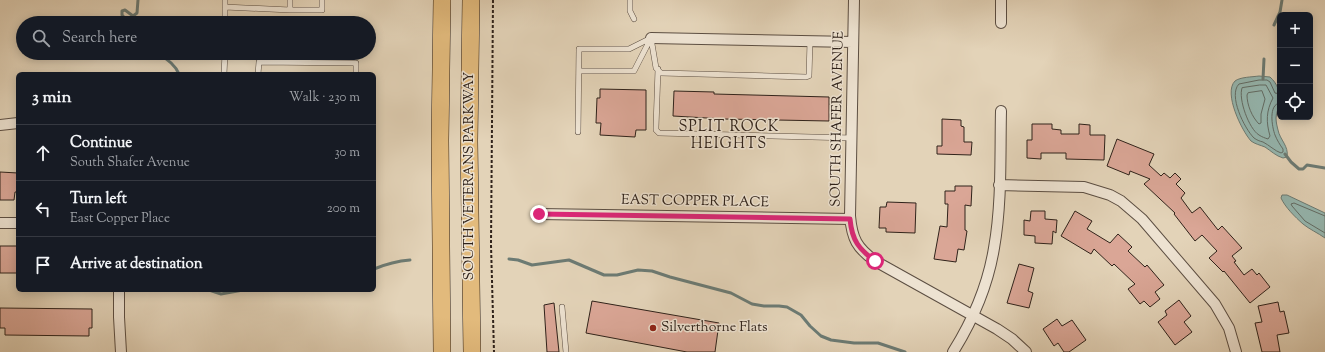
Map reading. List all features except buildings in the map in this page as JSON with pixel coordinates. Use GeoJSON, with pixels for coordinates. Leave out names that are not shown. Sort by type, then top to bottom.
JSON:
{"type":"FeatureCollection","features":[{"type":"Feature","properties":{"kind":"highway","name":"SOUTH VETERANS PARKWAY"},"geometry":{"type":"LineString","coordinates":[[442,0],[440,140],[442,352]]}},
{"type":"Feature","properties":{"kind":"highway","name":"SOUTH VETERANS PARKWAY"},"geometry":{"type":"LineString","coordinates":[[471,0],[469,140],[472,352]]}},
{"type":"Feature","properties":{"kind":"street","name":"SOUTH SHAFER AVENUE"},"geometry":{"type":"LineString","coordinates":[[854,0],[850,219],[852,234],[855,242],[875,261],[1012,339],[1026,352]]}},
{"type":"Feature","properties":{"kind":"street"},"geometry":{"type":"LineString","coordinates":[[1001,0],[1001,23]]}},
{"type":"Feature","properties":{"kind":"street"},"geometry":{"type":"LineString","coordinates":[[650,38],[854,42]]}},
{"type":"Feature","properties":{"kind":"street"},"geometry":{"type":"LineString","coordinates":[[953,352],[973,316],[986,282],[994,248],[998,213],[1001,111]]}},
{"type":"Feature","properties":{"kind":"street"},"geometry":{"type":"LineString","coordinates":[[0,125],[16,123]]}},
{"type":"Feature","properties":{"kind":"street"},"geometry":{"type":"LineString","coordinates":[[999,185],[1084,187],[1110,195],[1121,201],[1142,219],[1215,304],[1230,328],[1236,352]]}},
{"type":"Feature","properties":{"kind":"street","name":"EAST COPPER PLACE"},"geometry":{"type":"LineString","coordinates":[[539,214],[850,219]]}},
{"type":"Feature","properties":{"kind":"street"},"geometry":{"type":"LineString","coordinates":[[0,223],[16,223]]}},
{"type":"Feature","properties":{"kind":"street"},"geometry":{"type":"LineString","coordinates":[[119,292],[118,317],[121,352]]}},
{"type":"Feature","properties":{"kind":"lane"},"geometry":{"type":"LineString","coordinates":[[225,0],[225,16]]}},
{"type":"Feature","properties":{"kind":"lane"},"geometry":{"type":"LineString","coordinates":[[290,0],[290,10]]}},
{"type":"Feature","properties":{"kind":"lane"},"geometry":{"type":"LineString","coordinates":[[225,7],[322,10],[322,0]]}},
{"type":"Feature","properties":{"kind":"lane"},"geometry":{"type":"LineString","coordinates":[[630,0],[630,11],[634,19]]}},
{"type":"Feature","properties":{"kind":"lane"},"geometry":{"type":"LineString","coordinates":[[650,38],[656,68],[661,73],[806,77],[809,76],[810,70],[810,41]]}},
{"type":"Feature","properties":{"kind":"lane"},"geometry":{"type":"LineString","coordinates":[[578,132],[579,49],[629,49],[650,38]]}},
{"type":"Feature","properties":{"kind":"lane"},"geometry":{"type":"LineString","coordinates":[[579,71],[634,71],[650,38]]}},
{"type":"Feature","properties":{"kind":"lane"},"geometry":{"type":"LineString","coordinates":[[224,72],[225,60]]}},
{"type":"Feature","properties":{"kind":"lane"},"geometry":{"type":"LineString","coordinates":[[258,72],[259,62],[356,63],[356,72]]}},
{"type":"Feature","properties":{"kind":"lane"},"geometry":{"type":"LineString","coordinates":[[658,69],[656,130],[659,133],[852,138]]}},
{"type":"Feature","properties":{"kind":"lane"},"geometry":{"type":"LineString","coordinates":[[562,307],[566,352]]}},
{"type":"Feature","properties":{"kind":"path"},"geometry":{"type":"LineString","coordinates":[[493,0],[491,245],[494,352]]}},
{"type":"Feature","properties":{"kind":"water"},"geometry":{"type":"Polygon","coordinates":[[[1259,76],[1270,77],[1275,82],[1277,86],[1276,121],[1279,134],[1286,146],[1287,157],[1280,157],[1265,147],[1251,141],[1243,129],[1235,112],[1231,94],[1235,81],[1243,78],[1259,76]]]}},
{"type":"Feature","properties":{"kind":"water"},"geometry":{"type":"Polygon","coordinates":[[[1282,195],[1287,195],[1325,213],[1325,238],[1305,226],[1297,218],[1281,198],[1282,195]]]}},
{"type":"Feature","properties":{"kind":"waterway"},"geometry":{"type":"LineString","coordinates":[[133,16],[137,13],[138,0]]}},
{"type":"Feature","properties":{"kind":"waterway"},"geometry":{"type":"LineString","coordinates":[[1274,25],[1280,12],[1282,0]]}},
{"type":"Feature","properties":{"kind":"waterway"},"geometry":{"type":"LineString","coordinates":[[123,16],[122,11],[125,10],[133,16]]}},
{"type":"Feature","properties":{"kind":"waterway"},"geometry":{"type":"LineString","coordinates":[[1263,79],[1264,59]]}},
{"type":"Feature","properties":{"kind":"waterway"},"geometry":{"type":"LineString","coordinates":[[168,60],[178,72]]}},
{"type":"Feature","properties":{"kind":"waterway"},"geometry":{"type":"LineString","coordinates":[[1285,154],[1299,169],[1303,169],[1307,165],[1325,168]]}},
{"type":"Feature","properties":{"kind":"waterway"},"geometry":{"type":"LineString","coordinates":[[509,259],[518,260],[532,265],[569,260],[604,275],[617,275],[638,270],[652,271],[731,293],[752,304],[787,307],[801,315],[821,336],[831,340],[854,343],[878,343],[905,352]]}},
{"type":"Feature","properties":{"kind":"waterway"},"geometry":{"type":"LineString","coordinates":[[376,268],[392,263],[410,260]]}},
{"type":"Feature","properties":{"kind":"waterway"},"geometry":{"type":"LineString","coordinates":[[215,292],[221,294],[232,292]]}},
{"type":"Feature","properties":{"kind":"place","name":"Silverthorne Flats"},"geometry":{"type":"Point","coordinates":[653,328]}},
{"type":"Feature","properties":{"kind":"district","name":"SPLIT ROCK HEIGHTS"},"geometry":{"type":"Point","coordinates":[729,136]}},
{"type":"Feature","properties":{"kind":"route"},"geometry":{"type":"LineString","coordinates":[[539,214],[850,219],[852,234],[855,242],[875,261]]}}]}
